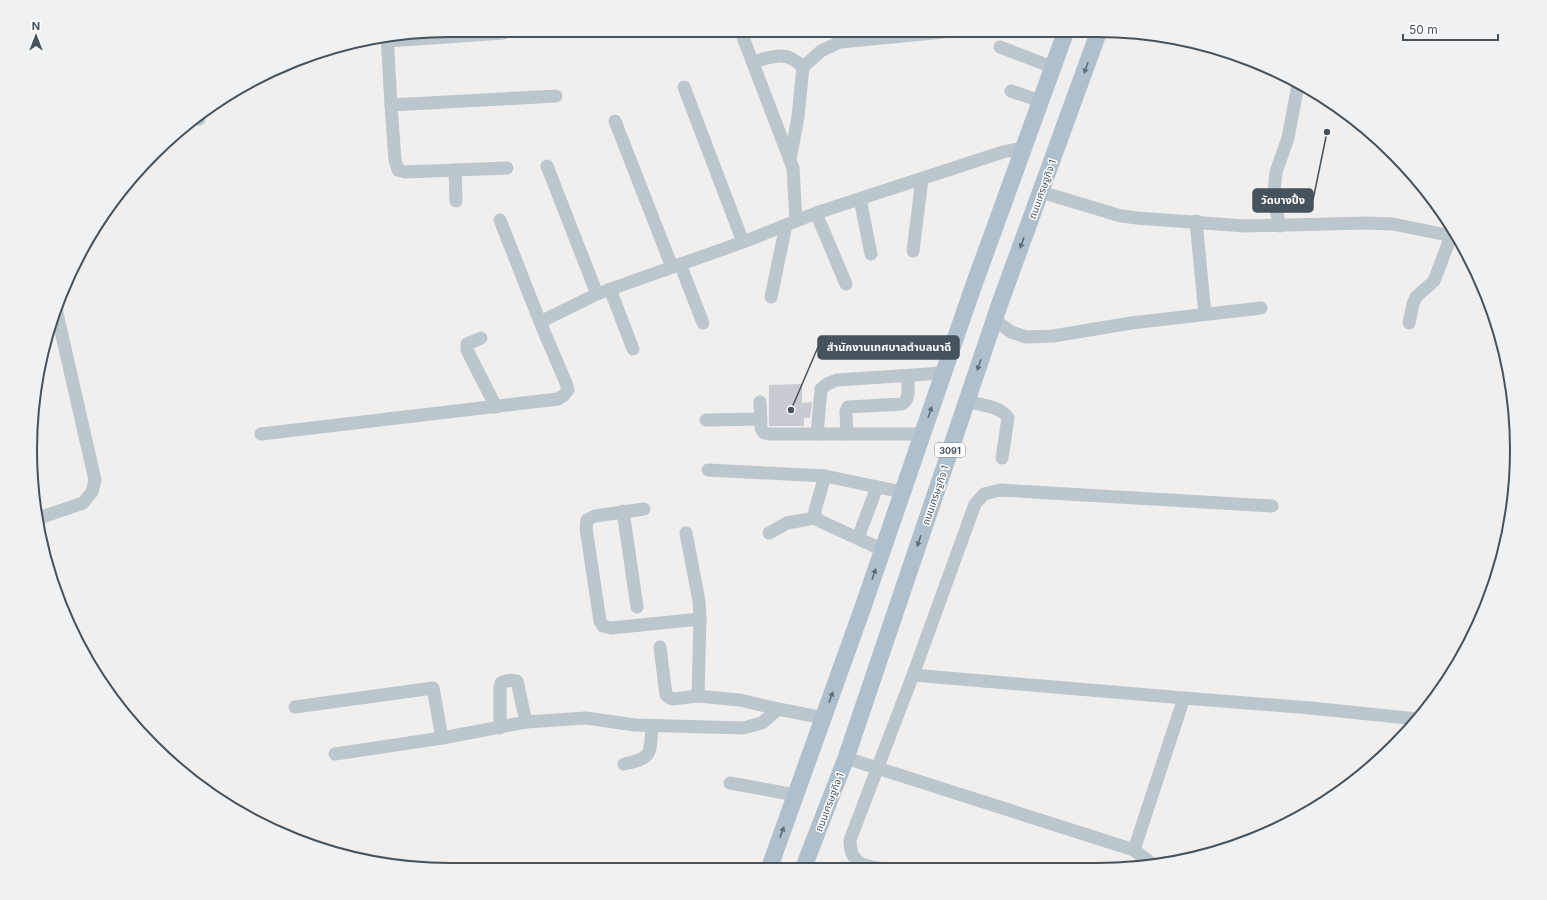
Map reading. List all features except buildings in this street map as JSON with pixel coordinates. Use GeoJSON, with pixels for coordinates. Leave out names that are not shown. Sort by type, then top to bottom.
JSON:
{"type":"FeatureCollection","features":[{"type":"Feature","properties":{"kind":"main road","name":"3091"},"geometry":{"type":"LineString","coordinates":[[771,863],[824,718],[943,374],[1064,37]]}},
{"type":"Feature","properties":{"kind":"main road","name":"ถนนเศรษฐกิจ 1"},"geometry":{"type":"LineString","coordinates":[[805,863],[846,758],[995,320],[1097,37]]}},
{"type":"Feature","properties":{"kind":"street"},"geometry":{"type":"LineString","coordinates":[[743,37],[793,168],[791,223],[771,297]]}},
{"type":"Feature","properties":{"kind":"street"},"geometry":{"type":"LineString","coordinates":[[803,67],[821,51],[840,42],[892,37]]}},
{"type":"Feature","properties":{"kind":"street"},"geometry":{"type":"LineString","coordinates":[[387,42],[395,160],[398,170],[405,172],[507,168]]}},
{"type":"Feature","properties":{"kind":"street"},"geometry":{"type":"LineString","coordinates":[[1000,47],[1052,67]]}},
{"type":"Feature","properties":{"kind":"street"},"geometry":{"type":"LineString","coordinates":[[753,62],[778,55],[795,59],[803,67],[798,117],[790,159]]}},
{"type":"Feature","properties":{"kind":"street"},"geometry":{"type":"LineString","coordinates":[[684,87],[742,242]]}},
{"type":"Feature","properties":{"kind":"street"},"geometry":{"type":"LineString","coordinates":[[1280,226],[1276,210],[1274,191],[1276,172],[1288,138],[1297,89]]}},
{"type":"Feature","properties":{"kind":"street"},"geometry":{"type":"LineString","coordinates":[[1011,91],[1040,101]]}},
{"type":"Feature","properties":{"kind":"street"},"geometry":{"type":"LineString","coordinates":[[391,105],[556,96]]}},
{"type":"Feature","properties":{"kind":"street"},"geometry":{"type":"LineString","coordinates":[[614,121],[676,266],[703,323]]}},
{"type":"Feature","properties":{"kind":"street"},"geometry":{"type":"LineString","coordinates":[[540,322],[597,294],[742,242],[816,213],[1003,152],[1023,148]]}},
{"type":"Feature","properties":{"kind":"street"},"geometry":{"type":"LineString","coordinates":[[547,166],[597,294]]}},
{"type":"Feature","properties":{"kind":"street"},"geometry":{"type":"LineString","coordinates":[[455,170],[456,201]]}},
{"type":"Feature","properties":{"kind":"street"},"geometry":{"type":"LineString","coordinates":[[912,251],[922,179]]}},
{"type":"Feature","properties":{"kind":"street"},"geometry":{"type":"LineString","coordinates":[[1041,192],[1121,216],[1245,226],[1366,223],[1393,224],[1450,236]]}},
{"type":"Feature","properties":{"kind":"street"},"geometry":{"type":"LineString","coordinates":[[860,199],[870,254]]}},
{"type":"Feature","properties":{"kind":"street"},"geometry":{"type":"LineString","coordinates":[[816,213],[846,284]]}},
{"type":"Feature","properties":{"kind":"street"},"geometry":{"type":"LineString","coordinates":[[261,434],[496,407],[558,399],[564,396],[568,390],[500,220]]}},
{"type":"Feature","properties":{"kind":"street"},"geometry":{"type":"LineString","coordinates":[[1196,222],[1205,314]]}},
{"type":"Feature","properties":{"kind":"street"},"geometry":{"type":"LineString","coordinates":[[1409,323],[1413,304],[1416,298],[1434,281],[1453,240]]}},
{"type":"Feature","properties":{"kind":"street"},"geometry":{"type":"LineString","coordinates":[[610,289],[633,349]]}},
{"type":"Feature","properties":{"kind":"street"},"geometry":{"type":"LineString","coordinates":[[995,320],[1011,332],[1026,337],[1053,336],[1131,323],[1262,308]]}},
{"type":"Feature","properties":{"kind":"street"},"geometry":{"type":"LineString","coordinates":[[43,517],[83,503],[92,492],[94,480],[58,319]]}},
{"type":"Feature","properties":{"kind":"street"},"geometry":{"type":"LineString","coordinates":[[481,338],[468,344],[467,350],[496,407]]}},
{"type":"Feature","properties":{"kind":"street"},"geometry":{"type":"LineString","coordinates":[[818,434],[821,389],[827,384],[836,380],[943,374]]}},
{"type":"Feature","properties":{"kind":"street"},"geometry":{"type":"LineString","coordinates":[[847,434],[846,412],[848,407],[902,404],[908,397],[907,376]]}},
{"type":"Feature","properties":{"kind":"street"},"geometry":{"type":"LineString","coordinates":[[967,401],[1000,410],[1006,414],[1008,418],[1002,458]]}},
{"type":"Feature","properties":{"kind":"street"},"geometry":{"type":"LineString","coordinates":[[760,402],[761,428],[764,433],[922,434]]}},
{"type":"Feature","properties":{"kind":"street"},"geometry":{"type":"LineString","coordinates":[[706,420],[761,419]]}},
{"type":"Feature","properties":{"kind":"street"},"geometry":{"type":"LineString","coordinates":[[708,470],[825,476],[902,492]]}},
{"type":"Feature","properties":{"kind":"street"},"geometry":{"type":"LineString","coordinates":[[815,518],[815,510],[825,476]]}},
{"type":"Feature","properties":{"kind":"street"},"geometry":{"type":"LineString","coordinates":[[858,538],[877,487]]}},
{"type":"Feature","properties":{"kind":"street"},"geometry":{"type":"LineString","coordinates":[[858,863],[856,862],[850,850],[850,840],[975,504],[984,494],[1000,490],[1272,506]]}},
{"type":"Feature","properties":{"kind":"street"},"geometry":{"type":"LineString","coordinates":[[644,509],[595,516],[587,520],[586,528],[600,621],[603,626],[611,628],[700,619]]}},
{"type":"Feature","properties":{"kind":"street"},"geometry":{"type":"LineString","coordinates":[[623,512],[638,606]]}},
{"type":"Feature","properties":{"kind":"street"},"geometry":{"type":"LineString","coordinates":[[768,533],[787,523],[815,518],[883,550]]}},
{"type":"Feature","properties":{"kind":"street"},"geometry":{"type":"LineString","coordinates":[[686,533],[699,601],[698,696]]}},
{"type":"Feature","properties":{"kind":"street"},"geometry":{"type":"LineString","coordinates":[[660,647],[666,696],[672,699],[698,696],[740,700],[824,718]]}},
{"type":"Feature","properties":{"kind":"street"},"geometry":{"type":"LineString","coordinates":[[912,675],[1291,706],[1412,717]]}},
{"type":"Feature","properties":{"kind":"street"},"geometry":{"type":"LineString","coordinates":[[500,728],[500,687],[501,683],[504,682],[517,681],[526,722]]}},
{"type":"Feature","properties":{"kind":"street"},"geometry":{"type":"LineString","coordinates":[[295,707],[433,688],[442,738]]}},
{"type":"Feature","properties":{"kind":"street"},"geometry":{"type":"LineString","coordinates":[[1134,850],[1184,698]]}},
{"type":"Feature","properties":{"kind":"street"},"geometry":{"type":"LineString","coordinates":[[335,754],[442,738],[526,722],[586,718],[635,725],[743,728],[762,723],[778,709]]}},
{"type":"Feature","properties":{"kind":"street"},"geometry":{"type":"LineString","coordinates":[[624,764],[641,760],[648,755],[651,747],[652,726]]}},
{"type":"Feature","properties":{"kind":"street"},"geometry":{"type":"LineString","coordinates":[[846,758],[1134,850],[1146,860]]}},
{"type":"Feature","properties":{"kind":"street"},"geometry":{"type":"LineString","coordinates":[[730,783],[796,795]]}},
{"type":"Feature","properties":{"kind":"place","name":"วัดบางปิ้ง"},"geometry":{"type":"Point","coordinates":[1327,132]}},
{"type":"Feature","properties":{"kind":"place","name":"สำนักงานเทศบาลตำบลนาดี"},"geometry":{"type":"Point","coordinates":[791,410]}}]}
